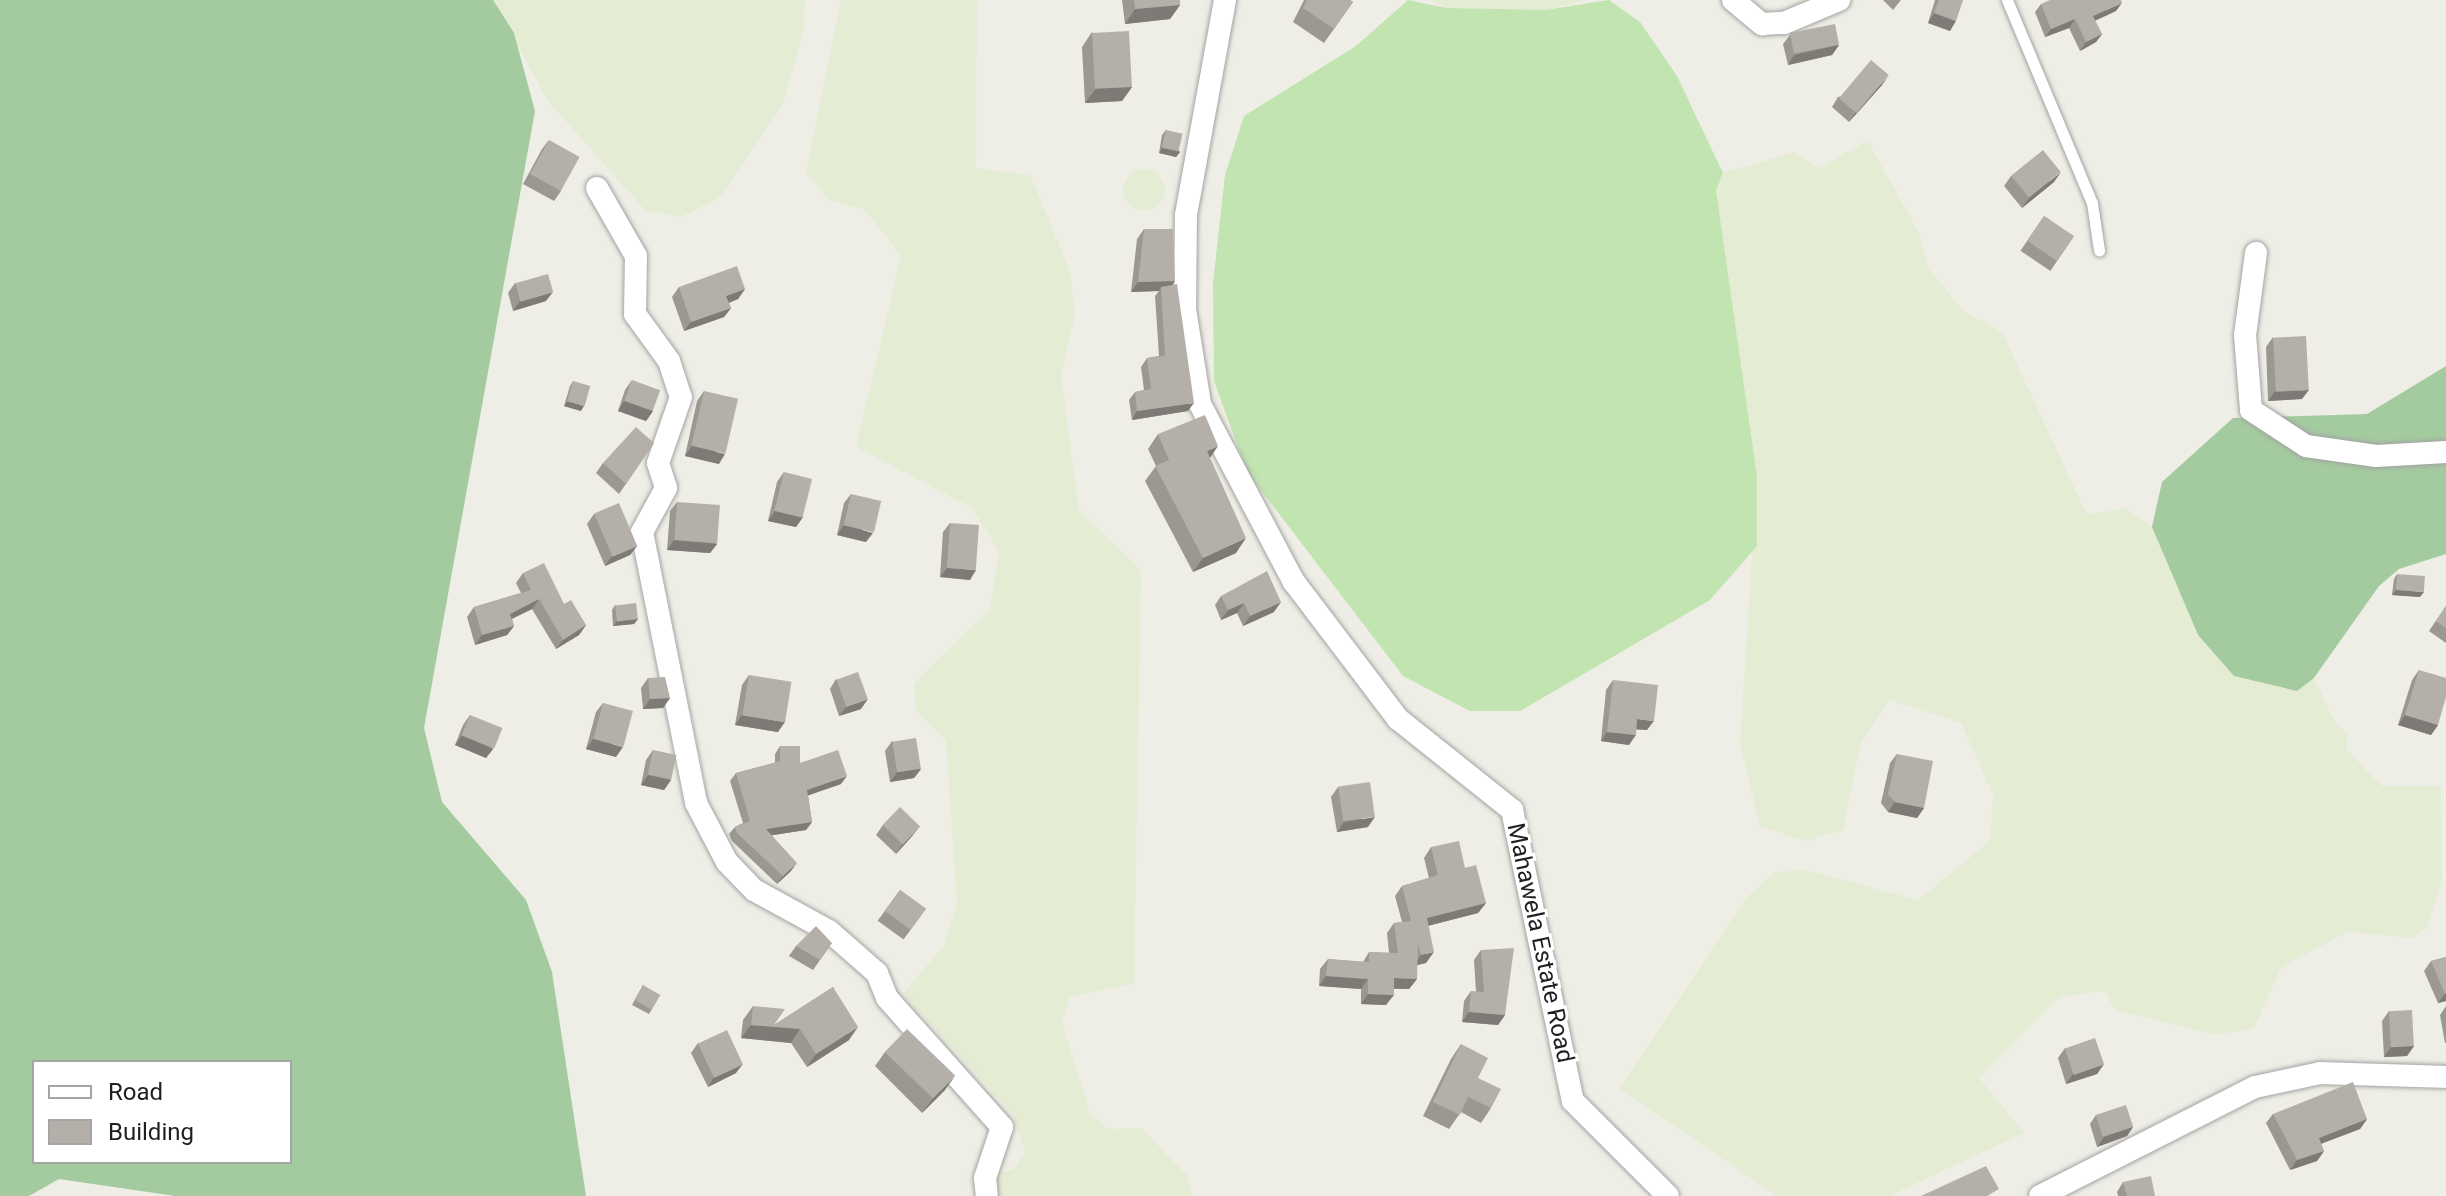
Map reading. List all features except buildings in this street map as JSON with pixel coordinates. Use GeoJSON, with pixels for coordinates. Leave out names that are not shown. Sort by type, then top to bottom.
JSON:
{"type":"FeatureCollection","features":[{"type":"Feature","properties":{"kind":"street","name":"Mahawela Estate Road"},"geometry":{"type":"LineString","coordinates":[[1225,0],[1186,215],[1185,309],[1200,404],[1294,582],[1398,719],[1512,810],[1573,1101],[1668,1196]]}},
{"type":"Feature","properties":{"kind":"street"},"geometry":{"type":"LineString","coordinates":[[1733,0],[1762,24],[1784,23],[1839,0]]}},
{"type":"Feature","properties":{"kind":"street"},"geometry":{"type":"LineString","coordinates":[[597,188],[636,256],[635,314],[669,361],[681,397],[658,463],[666,488],[642,532],[696,803],[727,862],[754,890],[829,931],[877,973],[887,998],[1002,1127],[985,1178],[987,1196]]}},
{"type":"Feature","properties":{"kind":"street"},"geometry":{"type":"LineString","coordinates":[[2256,253],[2245,335],[2251,410],[2306,446],[2376,456],[2446,452]]}},
{"type":"Feature","properties":{"kind":"street"},"geometry":{"type":"LineString","coordinates":[[2040,1196],[2255,1087],[2321,1073],[2446,1077]]}},
{"type":"Feature","properties":{"kind":"lane"},"geometry":{"type":"LineString","coordinates":[[2007,0],[2092,203],[2099,250]]}},
{"type":"Feature","properties":{"kind":"green space"},"geometry":{"type":"Polygon","coordinates":[[[0,0],[493,0],[514,33],[535,111],[424,728],[442,802],[526,900],[552,972],[586,1196],[175,1196],[59,1179],[29,1196],[0,1196],[0,0]]]}},
{"type":"Feature","properties":{"kind":"green space"},"geometry":{"type":"Polygon","coordinates":[[[493,0],[805,0],[804,29],[784,101],[720,197],[681,217],[645,210],[548,101],[493,0]]]}},
{"type":"Feature","properties":{"kind":"green space"},"geometry":{"type":"Polygon","coordinates":[[[841,0],[977,0],[976,168],[1030,175],[1070,271],[1075,314],[1061,375],[1079,510],[1141,571],[1134,983],[1070,997],[1062,1022],[1090,1113],[1107,1129],[1141,1128],[1187,1175],[1192,1196],[994,1196],[997,1174],[1014,1169],[1025,1153],[1013,1114],[903,994],[944,945],[957,903],[946,740],[916,711],[914,684],[990,609],[999,551],[971,507],[856,447],[901,256],[865,210],[827,199],[806,171],[841,0]]]}},
{"type":"Feature","properties":{"kind":"green space"},"geometry":{"type":"Polygon","coordinates":[[[1408,0],[1446,8],[1545,10],[1609,0],[1640,22],[1677,76],[1723,173],[1716,190],[1757,476],[1757,546],[1710,600],[1520,711],[1470,711],[1403,676],[1247,472],[1214,381],[1213,283],[1225,175],[1244,116],[1356,46],[1408,0]]]}},
{"type":"Feature","properties":{"kind":"green space"},"geometry":{"type":"Polygon","coordinates":[[[1431,0],[1586,0],[1545,10],[1445,8],[1431,0]]]}},
{"type":"Feature","properties":{"kind":"green space"},"geometry":{"type":"Polygon","coordinates":[[[1868,141],[1919,233],[1928,268],[1963,310],[2003,334],[2087,515],[2124,508],[2152,527],[2198,635],[2234,676],[2297,691],[2314,678],[2337,726],[2348,732],[2346,749],[2382,786],[2441,786],[2442,880],[2427,927],[2413,938],[2348,932],[2281,967],[2254,1028],[2217,1035],[2115,1010],[2104,991],[2059,997],[1979,1078],[2024,1133],[1889,1196],[1777,1196],[1620,1089],[1744,900],[1775,872],[1805,870],[1918,900],[1990,841],[1993,795],[1961,723],[1889,700],[1861,743],[1843,830],[1807,841],[1760,826],[1740,744],[1757,476],[1716,190],[1723,173],[1795,152],[1818,168],[1868,141]]]}},
{"type":"Feature","properties":{"kind":"green space"},"geometry":{"type":"Polygon","coordinates":[[[1144,169],[1159,175],[1165,190],[1159,205],[1144,211],[1129,205],[1123,190],[1129,175],[1144,169]]]}},
{"type":"Feature","properties":{"kind":"green space"},"geometry":{"type":"Polygon","coordinates":[[[2446,366],[2446,554],[2399,569],[2379,586],[2314,678],[2297,691],[2234,676],[2198,635],[2152,527],[2162,482],[2233,418],[2367,414],[2446,366]]]}}]}
